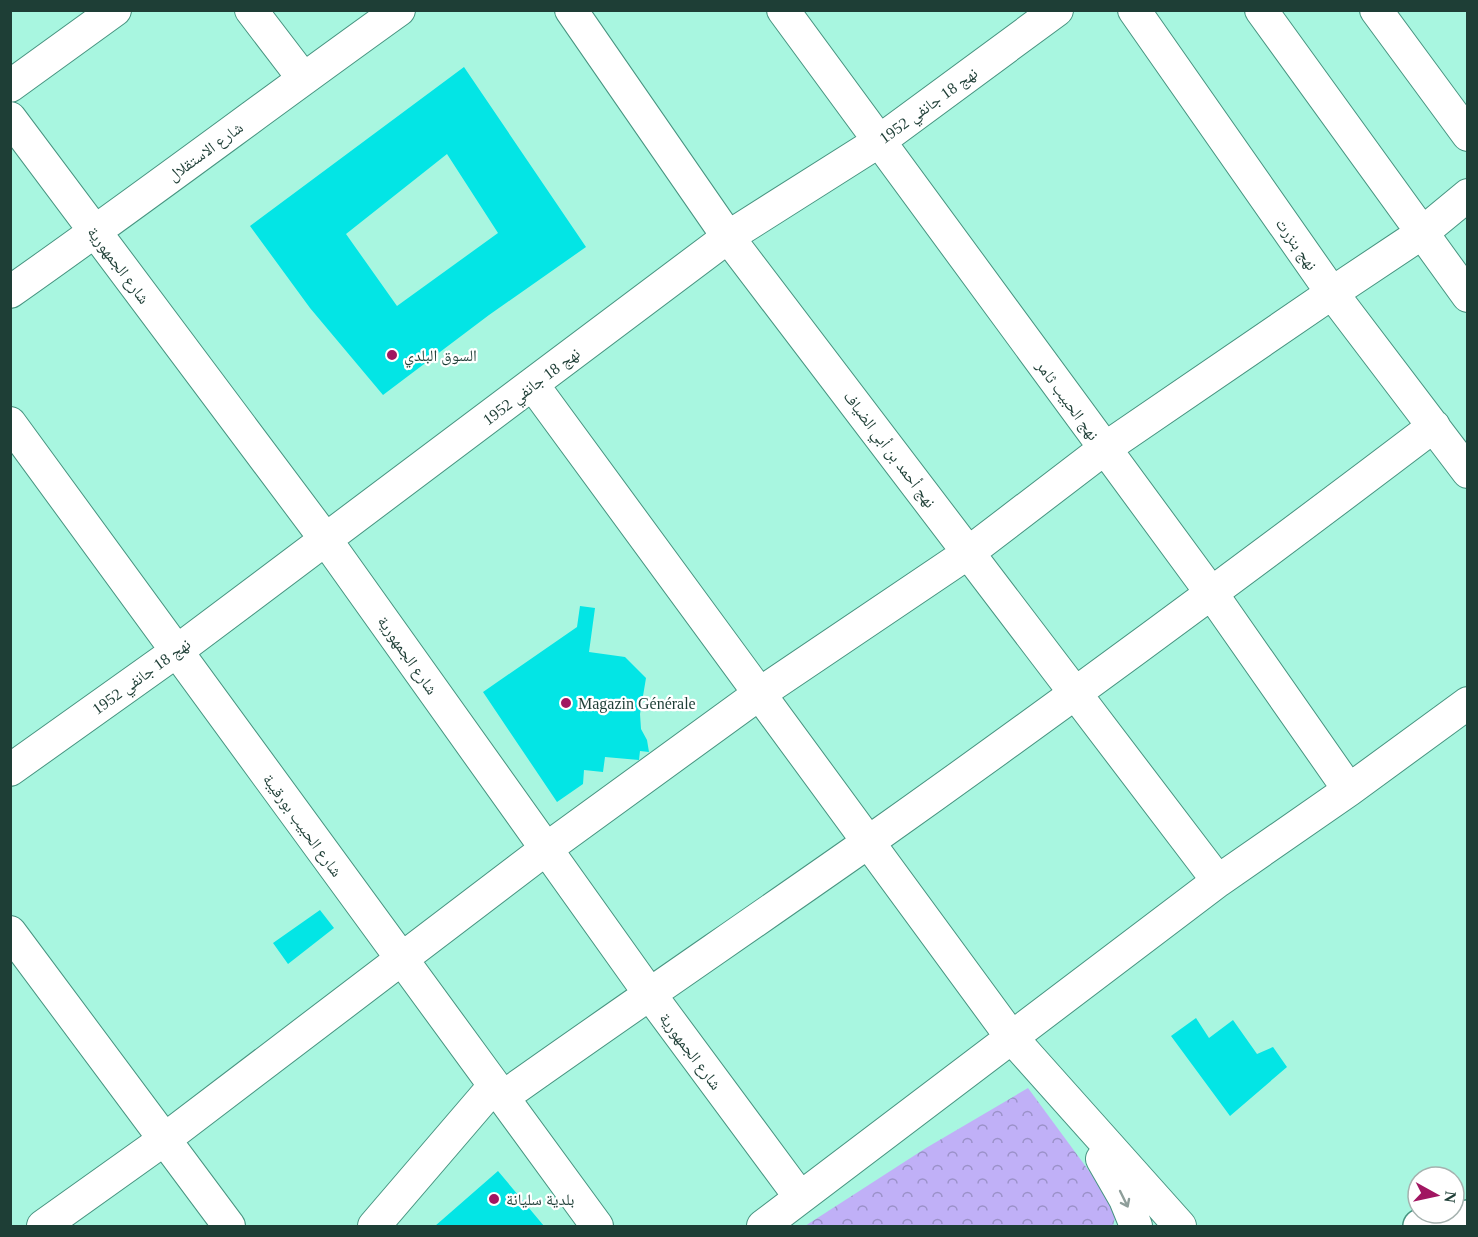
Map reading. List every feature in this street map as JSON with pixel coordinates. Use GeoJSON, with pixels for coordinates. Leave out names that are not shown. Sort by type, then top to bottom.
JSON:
{"type":"FeatureCollection","features":[{"type":"Feature","properties":{"kind":"main road"},"geometry":{"type":"LineString","coordinates":[[1420,1227],[1467,1217]]}},
{"type":"Feature","properties":{"kind":"street"},"geometry":{"type":"LineString","coordinates":[[10,86],[115,10]]}},
{"type":"Feature","properties":{"kind":"street"},"geometry":{"type":"LineString","coordinates":[[251,10],[303,78]]}},
{"type":"Feature","properties":{"kind":"street","name":"شارع الاستقلال"},"geometry":{"type":"LineString","coordinates":[[10,292],[399,10]]}},
{"type":"Feature","properties":{"kind":"street","name":"نهج أحمد بن أبي الضياف"},"geometry":{"type":"LineString","coordinates":[[571,10],[728,237],[1218,881]]}},
{"type":"Feature","properties":{"kind":"street","name":"نهج الحبيب ثامر"},"geometry":{"type":"LineString","coordinates":[[783,10],[1212,594],[1349,790]]}},
{"type":"Feature","properties":{"kind":"street","name":"نهج 18 جانفي 1952"},"geometry":{"type":"LineString","coordinates":[[10,770],[177,651],[728,237],[878,142],[1057,10]]}},
{"type":"Feature","properties":{"kind":"street","name":"نهج بنزرت"},"geometry":{"type":"LineString","coordinates":[[1134,10],[1332,293],[1467,472]]}},
{"type":"Feature","properties":{"kind":"street"},"geometry":{"type":"LineString","coordinates":[[1261,10],[1467,296]]}},
{"type":"Feature","properties":{"kind":"street"},"geometry":{"type":"LineString","coordinates":[[1376,10],[1467,135]]}},
{"type":"Feature","properties":{"kind":"street","name":"شارع الجمهورية"},"geometry":{"type":"LineString","coordinates":[[10,118],[326,540],[649,993],[800,1197]]}},
{"type":"Feature","properties":{"kind":"street"},"geometry":{"type":"LineString","coordinates":[[43,1227],[165,1139],[546,849],[759,694],[968,553],[1104,450],[1422,233],[1467,195]]}},
{"type":"Feature","properties":{"kind":"street"},"geometry":{"type":"LineString","coordinates":[[533,384],[1012,1038],[1180,1227]]}},
{"type":"Feature","properties":{"kind":"street","name":"شارع الحبيب بورقيبة"},"geometry":{"type":"LineString","coordinates":[[10,423],[597,1227]]}},
{"type":"Feature","properties":{"kind":"street"},"geometry":{"type":"LineString","coordinates":[[374,1227],[499,1091],[649,993],[868,842],[1212,594],[1434,426]]}},
{"type":"Feature","properties":{"kind":"street"},"geometry":{"type":"LineString","coordinates":[[763,1227],[1218,881],[1349,790],[1467,703]]}},
{"type":"Feature","properties":{"kind":"street"},"geometry":{"type":"LineString","coordinates":[[10,932],[229,1227]]}},
{"type":"Feature","properties":{"kind":"street"},"geometry":{"type":"LineString","coordinates":[[1076,1111],[1125,1199],[1136,1227]]}},
{"type":"Feature","properties":{"kind":"green space"},"geometry":{"type":"Polygon","coordinates":[[[1028,1088],[1117,1209],[1113,1226],[805,1226],[926,1148],[1028,1088]]]}},
{"type":"Feature","properties":{"kind":"building"},"geometry":{"type":"Polygon","coordinates":[[[464,67],[586,247],[489,315],[383,395],[310,308],[250,226],[464,67]],[[447,154],[346,234],[397,306],[498,233],[447,154]]]}},
{"type":"Feature","properties":{"kind":"building","name":"Magazin Générale"},"geometry":{"type":"Polygon","coordinates":[[[580,606],[595,608],[589,652],[625,657],[646,678],[640,714],[641,729],[647,740],[649,752],[640,751],[639,760],[605,757],[603,772],[584,770],[583,784],[557,802],[483,692],[577,627],[580,606]]]}},
{"type":"Feature","properties":{"kind":"building"},"geometry":{"type":"Polygon","coordinates":[[[320,910],[334,928],[288,964],[273,943],[320,910]]]}},
{"type":"Feature","properties":{"kind":"building"},"geometry":{"type":"Polygon","coordinates":[[[1196,1018],[1209,1038],[1233,1020],[1257,1054],[1273,1047],[1287,1067],[1230,1116],[1171,1036],[1196,1018]]]}},
{"type":"Feature","properties":{"kind":"building","name":"بلدية سليانة"},"geometry":{"type":"Polygon","coordinates":[[[498,1171],[544,1226],[435,1226],[498,1171]]]}},
{"type":"Feature","properties":{"kind":"place","name":"السوق البلدي"},"geometry":{"type":"Point","coordinates":[392,355]}},
{"type":"Feature","properties":{"kind":"place","name":"Magazin Générale"},"geometry":{"type":"Point","coordinates":[566,703]}},
{"type":"Feature","properties":{"kind":"place","name":"بلدية سليانة"},"geometry":{"type":"Point","coordinates":[494,1199]}}]}
